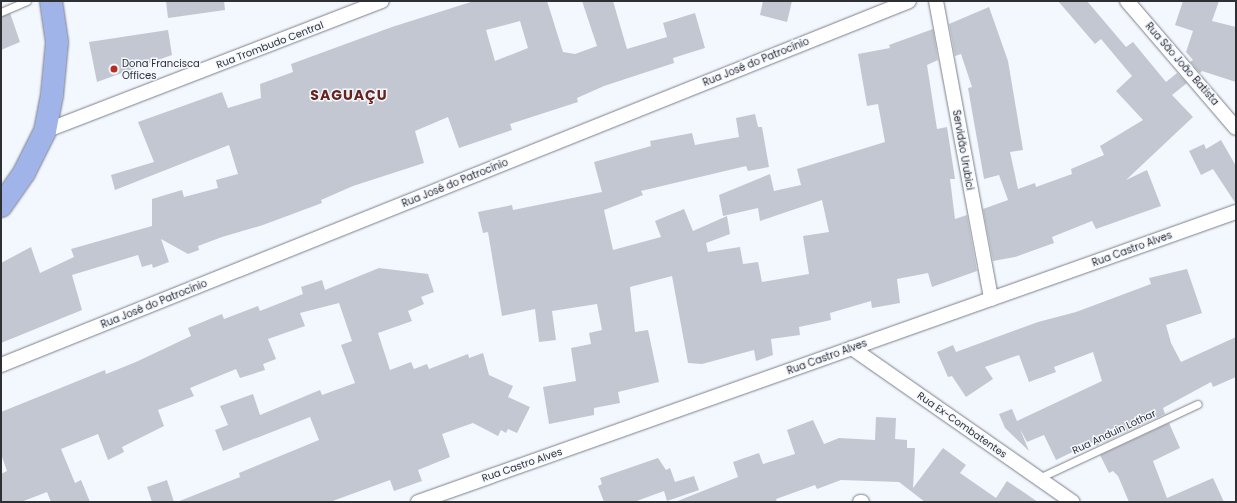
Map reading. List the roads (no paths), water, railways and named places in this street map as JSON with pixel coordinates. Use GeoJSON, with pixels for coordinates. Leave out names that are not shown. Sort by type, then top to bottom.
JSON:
{"type":"FeatureCollection","features":[{"type":"Feature","properties":{"kind":"main road"},"geometry":{"type":"LineString","coordinates":[[1,206],[24,173],[45,131],[53,88],[57,42],[51,1]]}},
{"type":"Feature","properties":{"kind":"street","name":"Rua Trombudo Central"},"geometry":{"type":"LineString","coordinates":[[45,131],[382,1]]}},
{"type":"Feature","properties":{"kind":"street","name":"Rua José do Patrocínio"},"geometry":{"type":"LineString","coordinates":[[1,365],[909,1]]}},
{"type":"Feature","properties":{"kind":"street","name":"Servidão Urubici"},"geometry":{"type":"LineString","coordinates":[[936,1],[991,299]]}},
{"type":"Feature","properties":{"kind":"street","name":"Rua São João Batista"},"geometry":{"type":"LineString","coordinates":[[1127,1],[1236,128]]}},
{"type":"Feature","properties":{"kind":"street","name":"Rua Castro Alves"},"geometry":{"type":"LineString","coordinates":[[418,502],[1236,212]]}},
{"type":"Feature","properties":{"kind":"street","name":"Rua Ex-Combatentes"},"geometry":{"type":"LineString","coordinates":[[852,348],[1073,502]]}},
{"type":"Feature","properties":{"kind":"lane"},"geometry":{"type":"LineString","coordinates":[[1,12],[26,1]]}},
{"type":"Feature","properties":{"kind":"lane","name":"Rua Anduin Lothar"},"geometry":{"type":"LineString","coordinates":[[1039,478],[1198,404]]}},
{"type":"Feature","properties":{"kind":"place","name":"Dona Francisca Offices"},"geometry":{"type":"Point","coordinates":[114,69]}},
{"type":"Feature","properties":{"kind":"district","name":"SAGUAÇU"},"geometry":{"type":"Point","coordinates":[349,95]}}]}
